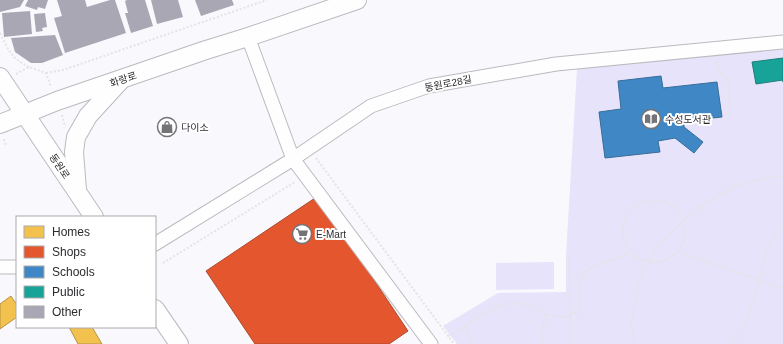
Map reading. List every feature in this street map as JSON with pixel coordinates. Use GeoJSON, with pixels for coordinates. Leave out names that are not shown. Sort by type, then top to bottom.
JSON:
{"type":"FeatureCollection","features":[{"type":"Feature","properties":{"kind":"main road","name":"화랑로"},"geometry":{"type":"LineString","coordinates":[[0,124],[57,101],[358,0]]}},
{"type":"Feature","properties":{"kind":"main road","name":"동원로"},"geometry":{"type":"LineString","coordinates":[[0,76],[93,216]]}},
{"type":"Feature","properties":{"kind":"main road"},"geometry":{"type":"LineString","coordinates":[[77,191],[74,152],[76,137],[88,116],[122,79]]}},
{"type":"Feature","properties":{"kind":"main road"},"geometry":{"type":"LineString","coordinates":[[156,310],[179,344]]}},
{"type":"Feature","properties":{"kind":"street"},"geometry":{"type":"LineString","coordinates":[[248,37],[293,159],[431,344]]}},
{"type":"Feature","properties":{"kind":"street","name":"동원로28길"},"geometry":{"type":"LineString","coordinates":[[156,243],[293,159],[371,106],[429,86],[556,64],[783,42]]}},
{"type":"Feature","properties":{"kind":"street"},"geometry":{"type":"LineString","coordinates":[[0,267],[16,267]]}},
{"type":"Feature","properties":{"kind":"path"},"geometry":{"type":"LineString","coordinates":[[46,73],[63,70],[267,0]]}},
{"type":"Feature","properties":{"kind":"path"},"geometry":{"type":"LineString","coordinates":[[0,32],[11,55],[29,67]]}},
{"type":"Feature","properties":{"kind":"path"},"geometry":{"type":"LineString","coordinates":[[717,57],[719,72],[726,75],[728,81],[730,120]]}},
{"type":"Feature","properties":{"kind":"path"},"geometry":{"type":"LineString","coordinates":[[315,158],[454,344]]}},
{"type":"Feature","properties":{"kind":"path"},"geometry":{"type":"LineString","coordinates":[[634,344],[631,323],[636,296],[642,274],[659,245],[684,220],[707,202],[738,185],[764,178],[783,176]]}},
{"type":"Feature","properties":{"kind":"path"},"geometry":{"type":"LineString","coordinates":[[163,263],[296,181]]}},
{"type":"Feature","properties":{"kind":"path"},"geometry":{"type":"LineString","coordinates":[[653,200],[663,201],[672,205],[684,220],[685,232],[683,242],[678,251],[670,258],[648,262],[631,252],[626,243],[623,232],[624,222],[635,206],[644,202],[653,200]]}},
{"type":"Feature","properties":{"kind":"path"},"geometry":{"type":"LineString","coordinates":[[732,344],[745,326],[750,306],[757,289],[762,266],[771,242],[779,227],[783,223]]}},
{"type":"Feature","properties":{"kind":"path"},"geometry":{"type":"LineString","coordinates":[[678,251],[783,289]]}},
{"type":"Feature","properties":{"kind":"path"},"geometry":{"type":"LineString","coordinates":[[570,313],[581,313],[580,279],[585,272],[596,265],[631,252]]}},
{"type":"Feature","properties":{"kind":"path"},"geometry":{"type":"LineString","coordinates":[[569,258],[570,344]]}},
{"type":"Feature","properties":{"kind":"path"},"geometry":{"type":"LineString","coordinates":[[448,336],[500,305],[514,303],[524,304],[547,315],[570,317]]}},
{"type":"Feature","properties":{"kind":"path"},"geometry":{"type":"LineString","coordinates":[[542,344],[541,334],[547,315]]}},
{"type":"Feature","properties":{"kind":"path"},"geometry":{"type":"LineString","coordinates":[[465,326],[473,344]]}},
{"type":"Feature","properties":{"kind":"shaded area"},"geometry":{"type":"Polygon","coordinates":[[[783,46],[783,344],[457,344],[443,326],[498,293],[566,292],[566,256],[577,69],[783,46]]]}},
{"type":"Feature","properties":{"kind":"shaded area"},"geometry":{"type":"Polygon","coordinates":[[[554,262],[554,289],[496,290],[496,263],[554,262]]]}},
{"type":"Feature","properties":{"kind":"building: Homes"},"geometry":{"type":"Polygon","coordinates":[[[11,296],[16,304],[16,318],[0,329],[0,304],[11,296]]]}},
{"type":"Feature","properties":{"kind":"building: Homes"},"geometry":{"type":"Polygon","coordinates":[[[70,328],[93,328],[102,344],[78,344],[70,328]]]}},
{"type":"Feature","properties":{"kind":"building: Shops","name":"E-Mart"},"geometry":{"type":"Polygon","coordinates":[[[318,196],[408,331],[389,344],[255,344],[206,271],[318,196]]]}},
{"type":"Feature","properties":{"kind":"building: Schools","name":"수성도서관"},"geometry":{"type":"Polygon","coordinates":[[[661,76],[663,88],[717,82],[722,117],[684,121],[684,127],[703,142],[694,153],[675,138],[658,141],[660,152],[605,158],[599,112],[621,109],[618,81],[661,76]]]}},
{"type":"Feature","properties":{"kind":"building: Public"},"geometry":{"type":"Polygon","coordinates":[[[783,58],[783,80],[756,84],[752,62],[783,58]]]}},
{"type":"Feature","properties":{"kind":"building: Other"},"geometry":{"type":"Polygon","coordinates":[[[0,0],[24,0],[20,7],[0,12],[0,0]]]}},
{"type":"Feature","properties":{"kind":"building: Other"},"geometry":{"type":"Polygon","coordinates":[[[28,0],[48,0],[45,9],[38,7],[37,10],[25,6],[28,0]]]}},
{"type":"Feature","properties":{"kind":"building: Other"},"geometry":{"type":"Polygon","coordinates":[[[57,0],[85,0],[87,7],[110,0],[115,0],[126,33],[65,53],[54,18],[62,16],[57,0]]]}},
{"type":"Feature","properties":{"kind":"building: Other"},"geometry":{"type":"Polygon","coordinates":[[[145,0],[153,26],[131,33],[125,13],[128,13],[125,1],[145,0]]]}},
{"type":"Feature","properties":{"kind":"building: Other"},"geometry":{"type":"Polygon","coordinates":[[[151,0],[178,0],[183,17],[157,24],[151,0]]]}},
{"type":"Feature","properties":{"kind":"building: Other"},"geometry":{"type":"Polygon","coordinates":[[[195,0],[232,0],[234,5],[201,16],[195,0]]]}},
{"type":"Feature","properties":{"kind":"building: Other"},"geometry":{"type":"Polygon","coordinates":[[[30,11],[32,34],[4,37],[2,13],[30,11]]]}},
{"type":"Feature","properties":{"kind":"building: Other"},"geometry":{"type":"Polygon","coordinates":[[[45,13],[47,27],[42,28],[43,31],[36,32],[34,14],[45,13]]]}},
{"type":"Feature","properties":{"kind":"building: Other"},"geometry":{"type":"Polygon","coordinates":[[[55,35],[63,55],[42,63],[31,63],[15,52],[11,38],[55,35]]]}},
{"type":"Feature","properties":{"kind":"place","name":"수성도서관"},"geometry":{"type":"Point","coordinates":[651,119]}},
{"type":"Feature","properties":{"kind":"place","name":"다이소"},"geometry":{"type":"Point","coordinates":[167,127]}},
{"type":"Feature","properties":{"kind":"place","name":"E-Mart"},"geometry":{"type":"Point","coordinates":[302,234]}}]}
